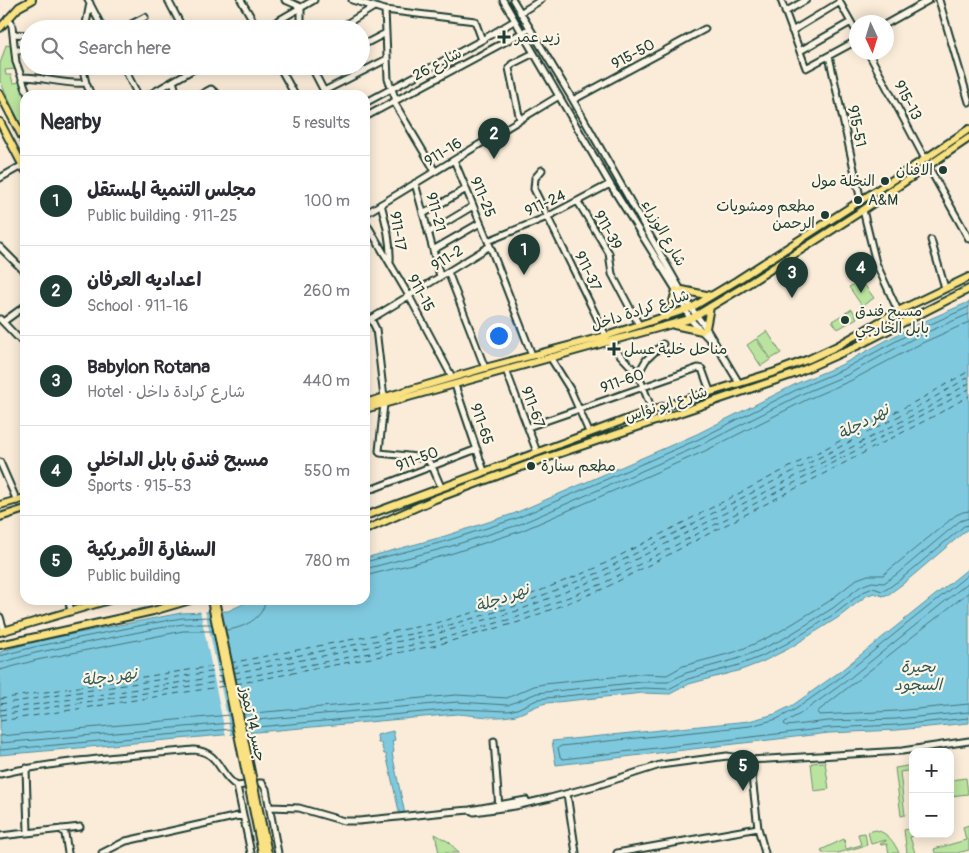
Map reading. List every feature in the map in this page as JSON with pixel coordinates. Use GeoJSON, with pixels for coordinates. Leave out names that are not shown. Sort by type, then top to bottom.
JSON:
{"type":"FeatureCollection","features":[{"type":"Feature","properties":{"kind":"main road"},"geometry":{"type":"LineString","coordinates":[[0,36],[0,28],[8,18],[19,7],[32,0]]}},
{"type":"Feature","properties":{"kind":"main road"},"geometry":{"type":"LineString","coordinates":[[0,94],[20,132]]}},
{"type":"Feature","properties":{"kind":"main road"},"geometry":{"type":"LineString","coordinates":[[0,122],[20,160]]}},
{"type":"Feature","properties":{"kind":"main road","name":"شارع كرادة داخل"},"geometry":{"type":"LineString","coordinates":[[370,407],[452,378],[532,355],[690,319],[862,210],[969,129]]}},
{"type":"Feature","properties":{"kind":"main road","name":"شارع كرادة داخل"},"geometry":{"type":"LineString","coordinates":[[370,402],[384,401],[506,370],[607,339],[639,325],[689,309],[860,201],[969,138]]}},
{"type":"Feature","properties":{"kind":"main road","name":"شارع ابو نؤاس"},"geometry":{"type":"LineString","coordinates":[[370,514],[652,410],[792,366],[824,353],[898,311],[969,277]]}},
{"type":"Feature","properties":{"kind":"main road","name":"شارع ابو نؤاس"},"geometry":{"type":"LineString","coordinates":[[370,528],[436,499],[540,460],[794,374],[857,346],[969,289]]}},
{"type":"Feature","properties":{"kind":"main road"},"geometry":{"type":"LineString","coordinates":[[666,317],[679,290],[712,296]]}},
{"type":"Feature","properties":{"kind":"main road"},"geometry":{"type":"LineString","coordinates":[[672,324],[704,330],[710,307]]}},
{"type":"Feature","properties":{"kind":"main road"},"geometry":{"type":"LineString","coordinates":[[0,505],[20,500]]}},
{"type":"Feature","properties":{"kind":"main road"},"geometry":{"type":"LineString","coordinates":[[0,517],[20,511]]}},
{"type":"Feature","properties":{"kind":"main road"},"geometry":{"type":"LineString","coordinates":[[2,631],[90,605]]}},
{"type":"Feature","properties":{"kind":"main road"},"geometry":{"type":"LineString","coordinates":[[153,611],[168,605]]}},
{"type":"Feature","properties":{"kind":"main road"},"geometry":{"type":"LineString","coordinates":[[0,645],[173,605]]}},
{"type":"Feature","properties":{"kind":"main road","name":"جسر 14 تموز"},"geometry":{"type":"LineString","coordinates":[[212,605],[262,853]]}},
{"type":"Feature","properties":{"kind":"main road","name":"جسر 14 تموز"},"geometry":{"type":"LineString","coordinates":[[217,605],[268,853]]}},
{"type":"Feature","properties":{"kind":"street"},"geometry":{"type":"LineString","coordinates":[[168,0],[178,20]]}},
{"type":"Feature","properties":{"kind":"street"},"geometry":{"type":"LineString","coordinates":[[241,0],[253,20]]}},
{"type":"Feature","properties":{"kind":"street"},"geometry":{"type":"LineString","coordinates":[[285,0],[301,7]]}},
{"type":"Feature","properties":{"kind":"street"},"geometry":{"type":"LineString","coordinates":[[279,20],[314,0]]}},
{"type":"Feature","properties":{"kind":"street"},"geometry":{"type":"LineString","coordinates":[[352,0],[385,10],[475,21],[482,40]]}},
{"type":"Feature","properties":{"kind":"street","name":"شارع الوزراء"},"geometry":{"type":"LineString","coordinates":[[503,0],[610,184],[679,290]]}},
{"type":"Feature","properties":{"kind":"street","name":"شارع الوزراء"},"geometry":{"type":"LineString","coordinates":[[513,0],[573,100],[679,290],[689,309],[690,319],[704,330]]}},
{"type":"Feature","properties":{"kind":"street"},"geometry":{"type":"LineString","coordinates":[[520,12],[541,0]]}},
{"type":"Feature","properties":{"kind":"street"},"geometry":{"type":"LineString","coordinates":[[781,0],[806,68],[849,45]]}},
{"type":"Feature","properties":{"kind":"street"},"geometry":{"type":"LineString","coordinates":[[785,12],[806,0]]}},
{"type":"Feature","properties":{"kind":"street"},"geometry":{"type":"LineString","coordinates":[[894,20],[929,0]]}},
{"type":"Feature","properties":{"kind":"street"},"geometry":{"type":"LineString","coordinates":[[939,0],[969,102]]}},
{"type":"Feature","properties":{"kind":"street"},"geometry":{"type":"LineString","coordinates":[[792,31],[840,1],[849,18]]}},
{"type":"Feature","properties":{"kind":"street"},"geometry":{"type":"LineString","coordinates":[[86,20],[89,2]]}},
{"type":"Feature","properties":{"kind":"street"},"geometry":{"type":"LineString","coordinates":[[89,2],[98,20]]}},
{"type":"Feature","properties":{"kind":"street"},"geometry":{"type":"LineString","coordinates":[[301,7],[301,20]]}},
{"type":"Feature","properties":{"kind":"street"},"geometry":{"type":"LineString","coordinates":[[353,20],[374,8]]}},
{"type":"Feature","properties":{"kind":"street"},"geometry":{"type":"LineString","coordinates":[[385,10],[388,79],[391,89],[395,101],[435,171]]}},
{"type":"Feature","properties":{"kind":"street"},"geometry":{"type":"LineString","coordinates":[[139,20],[145,17]]}},
{"type":"Feature","properties":{"kind":"street"},"geometry":{"type":"LineString","coordinates":[[8,18],[13,34],[16,62],[20,71]]}},
{"type":"Feature","properties":{"kind":"street","name":"شارع 26"},"geometry":{"type":"LineString","coordinates":[[370,100],[514,21]]}},
{"type":"Feature","properties":{"kind":"street"},"geometry":{"type":"LineString","coordinates":[[800,51],[849,23]]}},
{"type":"Feature","properties":{"kind":"street","name":"شارع 26"},"geometry":{"type":"LineString","coordinates":[[370,114],[529,29]]}},
{"type":"Feature","properties":{"kind":"street","name":"915-50"},"geometry":{"type":"LineString","coordinates":[[573,100],[705,29]]}},
{"type":"Feature","properties":{"kind":"street"},"geometry":{"type":"LineString","coordinates":[[370,41],[386,33]]}},
{"type":"Feature","properties":{"kind":"street"},"geometry":{"type":"LineString","coordinates":[[13,34],[20,34]]}},
{"type":"Feature","properties":{"kind":"street"},"geometry":{"type":"LineString","coordinates":[[15,50],[20,50]]}},
{"type":"Feature","properties":{"kind":"street"},"geometry":{"type":"LineString","coordinates":[[520,120],[510,68],[512,64],[534,53]]}},
{"type":"Feature","properties":{"kind":"street","name":"915-51"},"geometry":{"type":"LineString","coordinates":[[829,56],[860,201]]}},
{"type":"Feature","properties":{"kind":"street"},"geometry":{"type":"LineString","coordinates":[[370,68],[387,59]]}},
{"type":"Feature","properties":{"kind":"street","name":"915-13"},"geometry":{"type":"LineString","coordinates":[[872,60],[969,239]]}},
{"type":"Feature","properties":{"kind":"street"},"geometry":{"type":"LineString","coordinates":[[542,68],[551,64]]}},
{"type":"Feature","properties":{"kind":"street"},"geometry":{"type":"LineString","coordinates":[[84,75],[89,90]]}},
{"type":"Feature","properties":{"kind":"street"},"geometry":{"type":"LineString","coordinates":[[128,75],[135,90]]}},
{"type":"Feature","properties":{"kind":"street"},"geometry":{"type":"LineString","coordinates":[[158,90],[183,75]]}},
{"type":"Feature","properties":{"kind":"street"},"geometry":{"type":"LineString","coordinates":[[284,75],[292,90]]}},
{"type":"Feature","properties":{"kind":"street"},"geometry":{"type":"LineString","coordinates":[[316,75],[323,90]]}},
{"type":"Feature","properties":{"kind":"street"},"geometry":{"type":"LineString","coordinates":[[330,90],[358,75]]}},
{"type":"Feature","properties":{"kind":"street"},"geometry":{"type":"LineString","coordinates":[[26,90],[22,76],[68,84],[86,83]]}},
{"type":"Feature","properties":{"kind":"street"},"geometry":{"type":"LineString","coordinates":[[173,81],[176,90]]}},
{"type":"Feature","properties":{"kind":"street","name":"911-16"},"geometry":{"type":"LineString","coordinates":[[370,211],[559,96]]}},
{"type":"Feature","properties":{"kind":"street","name":"911-25"},"geometry":{"type":"LineString","coordinates":[[454,160],[532,355]]}},
{"type":"Feature","properties":{"kind":"street"},"geometry":{"type":"LineString","coordinates":[[0,178],[20,170]]}},
{"type":"Feature","properties":{"kind":"street","name":"911-37"},"geometry":{"type":"LineString","coordinates":[[542,170],[535,178],[534,189],[547,218],[607,339],[638,374],[652,410]]}},
{"type":"Feature","properties":{"kind":"street","name":"911-21"},"geometry":{"type":"LineString","coordinates":[[415,183],[440,276]]}},
{"type":"Feature","properties":{"kind":"street","name":"911-24"},"geometry":{"type":"LineString","coordinates":[[489,244],[547,218],[610,184]]}},
{"type":"Feature","properties":{"kind":"street"},"geometry":{"type":"LineString","coordinates":[[423,214],[466,188]]}},
{"type":"Feature","properties":{"kind":"street","name":"911-39"},"geometry":{"type":"LineString","coordinates":[[578,202],[609,253],[612,274],[639,325]]}},
{"type":"Feature","properties":{"kind":"street","name":"911-17"},"geometry":{"type":"LineString","coordinates":[[381,204],[388,233],[390,262]]}},
{"type":"Feature","properties":{"kind":"street"},"geometry":{"type":"LineString","coordinates":[[428,233],[473,206]]}},
{"type":"Feature","properties":{"kind":"street"},"geometry":{"type":"LineString","coordinates":[[862,210],[876,263],[898,311]]}},
{"type":"Feature","properties":{"kind":"street"},"geometry":{"type":"LineString","coordinates":[[433,250],[480,222]]}},
{"type":"Feature","properties":{"kind":"street","name":"911-15"},"geometry":{"type":"LineString","coordinates":[[370,229],[409,296],[452,378]]}},
{"type":"Feature","properties":{"kind":"street"},"geometry":{"type":"LineString","coordinates":[[931,240],[945,288]]}},
{"type":"Feature","properties":{"kind":"street","name":"911-2"},"geometry":{"type":"LineString","coordinates":[[370,318],[448,272],[489,244]]}},
{"type":"Feature","properties":{"kind":"street"},"geometry":{"type":"LineString","coordinates":[[0,247],[20,267]]}},
{"type":"Feature","properties":{"kind":"street"},"geometry":{"type":"LineString","coordinates":[[448,272],[485,368]]}},
{"type":"Feature","properties":{"kind":"street"},"geometry":{"type":"LineString","coordinates":[[20,309],[2,321],[20,340]]}},
{"type":"Feature","properties":{"kind":"street","name":"شارع الوزراء"},"geometry":{"type":"LineString","coordinates":[[689,309],[698,315],[704,330],[721,353],[739,383]]}},
{"type":"Feature","properties":{"kind":"street"},"geometry":{"type":"LineString","coordinates":[[370,322],[376,329],[384,401],[379,451],[380,453],[426,458],[432,466],[441,488]]}},
{"type":"Feature","properties":{"kind":"street"},"geometry":{"type":"LineString","coordinates":[[638,374],[646,360],[663,344]]}},
{"type":"Feature","properties":{"kind":"street"},"geometry":{"type":"LineString","coordinates":[[550,357],[570,389],[590,432]]}},
{"type":"Feature","properties":{"kind":"street","name":"911-60"},"geometry":{"type":"LineString","coordinates":[[528,427],[700,368],[703,371],[710,391]]}},
{"type":"Feature","properties":{"kind":"street","name":"911-67"},"geometry":{"type":"LineString","coordinates":[[506,370],[536,452]]}},
{"type":"Feature","properties":{"kind":"street","name":"911-65"},"geometry":{"type":"LineString","coordinates":[[455,384],[484,471]]}},
{"type":"Feature","properties":{"kind":"street","name":"911-50"},"geometry":{"type":"LineString","coordinates":[[370,489],[477,450]]}},
{"type":"Feature","properties":{"kind":"street"},"geometry":{"type":"LineString","coordinates":[[0,462],[17,501]]}},
{"type":"Feature","properties":{"kind":"street"},"geometry":{"type":"LineString","coordinates":[[70,605],[71,610]]}},
{"type":"Feature","properties":{"kind":"street"},"geometry":{"type":"LineString","coordinates":[[0,617],[2,631]]}},
{"type":"Feature","properties":{"kind":"street"},"geometry":{"type":"LineString","coordinates":[[494,741],[499,806]]}},
{"type":"Feature","properties":{"kind":"street"},"geometry":{"type":"LineString","coordinates":[[270,807],[299,808],[334,819],[352,821],[470,810],[473,812],[567,794],[660,765],[727,756],[750,760],[902,751],[969,741]]}},
{"type":"Feature","properties":{"kind":"street"},"geometry":{"type":"LineString","coordinates":[[0,774],[80,760],[194,750],[203,751],[218,762],[231,783],[238,786],[262,783],[266,789],[278,853]]}},
{"type":"Feature","properties":{"kind":"street"},"geometry":{"type":"LineString","coordinates":[[750,760],[758,828],[766,853]]}},
{"type":"Feature","properties":{"kind":"street"},"geometry":{"type":"LineString","coordinates":[[26,768],[28,832]]}},
{"type":"Feature","properties":{"kind":"street"},"geometry":{"type":"LineString","coordinates":[[238,786],[251,853]]}},
{"type":"Feature","properties":{"kind":"street"},"geometry":{"type":"LineString","coordinates":[[567,794],[576,853]]}},
{"type":"Feature","properties":{"kind":"street"},"geometry":{"type":"LineString","coordinates":[[102,853],[126,841],[243,815]]}},
{"type":"Feature","properties":{"kind":"street"},"geometry":{"type":"LineString","coordinates":[[0,836],[80,826]]}},
{"type":"Feature","properties":{"kind":"street"},"geometry":{"type":"LineString","coordinates":[[617,853],[758,828]]}},
{"type":"Feature","properties":{"kind":"street"},"geometry":{"type":"LineString","coordinates":[[60,829],[65,834],[68,853]]}},
{"type":"Feature","properties":{"kind":"green space"},"geometry":{"type":"Polygon","coordinates":[[[6,45],[12,46],[16,69],[5,70],[6,75],[11,75],[13,83],[21,82],[25,90],[20,90],[20,123],[0,81],[0,64],[6,45]]]}},
{"type":"Feature","properties":{"kind":"green space"},"geometry":{"type":"Polygon","coordinates":[[[861,280],[874,298],[862,306],[849,287],[861,280]]]}},
{"type":"Feature","properties":{"kind":"green space","name":"مسبح فندق بابل الخارجي"},"geometry":{"type":"Polygon","coordinates":[[[852,309],[857,318],[838,329],[832,321],[852,309]]]}},
{"type":"Feature","properties":{"kind":"green space"},"geometry":{"type":"Polygon","coordinates":[[[767,331],[781,353],[771,359],[757,338],[767,331]]]}},
{"type":"Feature","properties":{"kind":"green space"},"geometry":{"type":"Polygon","coordinates":[[[756,339],[770,360],[761,366],[747,345],[756,339]]]}},
{"type":"Feature","properties":{"kind":"green space"},"geometry":{"type":"Polygon","coordinates":[[[825,762],[829,789],[814,791],[811,763],[825,762]]]}},
{"type":"Feature","properties":{"kind":"green space"},"geometry":{"type":"Polygon","coordinates":[[[909,766],[909,771],[900,772],[905,815],[901,816],[895,768],[909,766]]]}},
{"type":"Feature","properties":{"kind":"green space"},"geometry":{"type":"Polygon","coordinates":[[[966,778],[968,794],[954,796],[954,780],[966,778]]]}},
{"type":"Feature","properties":{"kind":"green space"},"geometry":{"type":"Polygon","coordinates":[[[969,825],[969,850],[957,853],[935,853],[934,849],[966,840],[963,827],[969,825]]]}},
{"type":"Feature","properties":{"kind":"green space"},"geometry":{"type":"Polygon","coordinates":[[[909,829],[909,838],[915,853],[907,853],[904,830],[909,829]]]}},
{"type":"Feature","properties":{"kind":"green space"},"geometry":{"type":"Polygon","coordinates":[[[876,830],[890,838],[899,853],[889,853],[887,844],[880,844],[886,840],[871,844],[868,832],[876,830]]]}},
{"type":"Feature","properties":{"kind":"green space"},"geometry":{"type":"Polygon","coordinates":[[[865,833],[867,845],[838,853],[822,853],[821,850],[844,839],[846,849],[861,845],[858,834],[865,833]]]}},
{"type":"Feature","properties":{"kind":"green space"},"geometry":{"type":"Polygon","coordinates":[[[435,834],[449,842],[459,853],[439,853],[435,834]]]}},
{"type":"Feature","properties":{"kind":"water","name":"نهر دجلة"},"geometry":{"type":"Polygon","coordinates":[[[969,302],[969,528],[889,594],[883,596],[874,593],[866,596],[839,617],[788,649],[762,662],[741,670],[689,684],[670,694],[643,693],[547,703],[519,714],[504,717],[457,714],[0,755],[0,652],[32,642],[181,613],[228,611],[241,605],[370,605],[370,557],[442,537],[513,514],[697,434],[800,382],[841,365],[911,327],[969,302]]]}},
{"type":"Feature","properties":{"kind":"water","name":"بحيرة السجود"},"geometry":{"type":"Polygon","coordinates":[[[969,568],[969,723],[897,730],[829,733],[556,765],[552,741],[749,721],[775,714],[793,705],[838,673],[969,568]]]}},
{"type":"Feature","properties":{"kind":"water"},"geometry":{"type":"Polygon","coordinates":[[[393,731],[395,740],[392,741],[394,752],[392,753],[406,819],[401,820],[386,754],[384,754],[381,743],[378,743],[377,735],[393,731]]]}},
{"type":"Feature","properties":{"kind":"pier"},"geometry":{"type":"Polygon","coordinates":[[[222,609],[247,735],[234,736],[208,610],[222,609]]]}},
{"type":"Feature","properties":{"kind":"pier"},"geometry":{"type":"Polygon","coordinates":[[[200,610],[205,610],[231,736],[226,737],[200,610]]]}},
{"type":"Feature","properties":{"kind":"ferry route"},"geometry":{"type":"LineString","coordinates":[[230,663],[432,624],[515,601],[596,568],[926,396],[969,371]]}},
{"type":"Feature","properties":{"kind":"ferry route"},"geometry":{"type":"LineString","coordinates":[[232,668],[432,630],[516,606],[598,573],[928,401],[969,377]]}},
{"type":"Feature","properties":{"kind":"ferry route"},"geometry":{"type":"LineString","coordinates":[[234,673],[432,635],[517,611],[600,578],[931,406],[969,383]]}},
{"type":"Feature","properties":{"kind":"ferry route"},"geometry":{"type":"LineString","coordinates":[[235,679],[433,641],[518,617],[602,584],[933,410],[969,389]]}},
{"type":"Feature","properties":{"kind":"ferry route"},"geometry":{"type":"LineString","coordinates":[[236,684],[433,646],[519,622],[603,589],[969,396]]}},
{"type":"Feature","properties":{"kind":"ferry route"},"geometry":{"type":"LineString","coordinates":[[0,699],[221,665]]}},
{"type":"Feature","properties":{"kind":"ferry route"},"geometry":{"type":"LineString","coordinates":[[0,704],[223,670]]}},
{"type":"Feature","properties":{"kind":"ferry route"},"geometry":{"type":"LineString","coordinates":[[0,710],[223,676]]}},
{"type":"Feature","properties":{"kind":"ferry route"},"geometry":{"type":"LineString","coordinates":[[0,715],[224,681]]}},
{"type":"Feature","properties":{"kind":"ferry route"},"geometry":{"type":"LineString","coordinates":[[0,721],[225,686]]}},
{"type":"Feature","properties":{"kind":"place","name":"زيد عمر"},"geometry":{"type":"Point","coordinates":[504,37]}},
{"type":"Feature","properties":{"kind":"place","name":"اعداديه العرفان"},"geometry":{"type":"Point","coordinates":[494,159]}},
{"type":"Feature","properties":{"kind":"place","name":"الافنان"},"geometry":{"type":"Point","coordinates":[943,170]}},
{"type":"Feature","properties":{"kind":"place","name":"النخلة مول"},"geometry":{"type":"Point","coordinates":[885,181]}},
{"type":"Feature","properties":{"kind":"place","name":"A&M"},"geometry":{"type":"Point","coordinates":[858,200]}},
{"type":"Feature","properties":{"kind":"place","name":"مطعم ومشويات الرحمن"},"geometry":{"type":"Point","coordinates":[825,215]}},
{"type":"Feature","properties":{"kind":"place","name":"مجلس التنمية المستقل"},"geometry":{"type":"Point","coordinates":[524,275]}},
{"type":"Feature","properties":{"kind":"place","name":"مسبح فندق بابل الداخلي"},"geometry":{"type":"Point","coordinates":[861,293]}},
{"type":"Feature","properties":{"kind":"place","name":"Babylon Rotana"},"geometry":{"type":"Point","coordinates":[792,298]}},
{"type":"Feature","properties":{"kind":"place","name":"مسبح فندق بابل الخارجي"},"geometry":{"type":"Point","coordinates":[845,320]}},
{"type":"Feature","properties":{"kind":"place","name":"مناحل خلية عسل"},"geometry":{"type":"Point","coordinates":[614,349]}},
{"type":"Feature","properties":{"kind":"place","name":"مطعم سنارة"},"geometry":{"type":"Point","coordinates":[531,466]}},
{"type":"Feature","properties":{"kind":"place","name":"السفارة الأمريكية"},"geometry":{"type":"Point","coordinates":[743,791]}}]}
